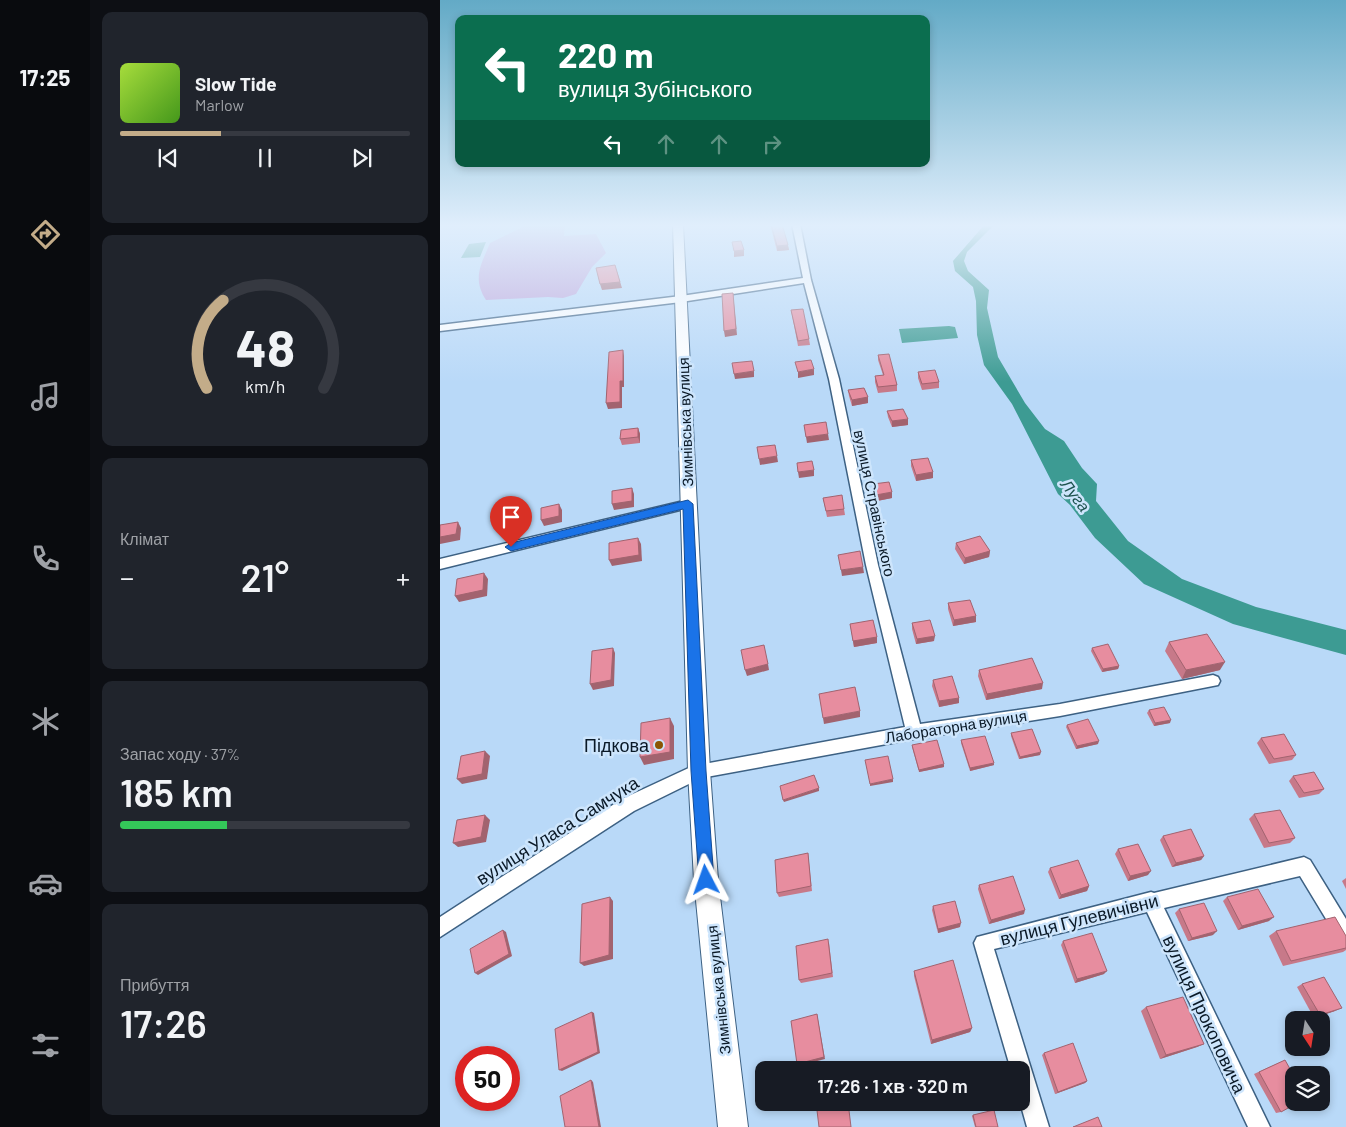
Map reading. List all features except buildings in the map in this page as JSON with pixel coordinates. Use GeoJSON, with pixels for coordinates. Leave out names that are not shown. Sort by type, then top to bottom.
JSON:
{"type":"FeatureCollection","features":[{"type":"Feature","properties":{"kind":"main road","name":"Зимнівська вулиця"},"geometry":{"type":"LineString","coordinates":[[680,277],[699,771],[708,899],[734,1127]]}},
{"type":"Feature","properties":{"kind":"street"},"geometry":{"type":"LineString","coordinates":[[440,328],[681,299],[807,278]]}},
{"type":"Feature","properties":{"kind":"street","name":"вулиця Стравінського"},"geometry":{"type":"LineString","coordinates":[[807,278],[834,379],[872,565],[914,732]]}},
{"type":"Feature","properties":{"kind":"street"},"geometry":{"type":"LineString","coordinates":[[440,564],[688,504]]}},
{"type":"Feature","properties":{"kind":"street","name":"Лабораторна вулиця"},"geometry":{"type":"LineString","coordinates":[[699,771],[914,732],[1060,710],[1213,681]]}},
{"type":"Feature","properties":{"kind":"street","name":"вулиця Уласа Самчука"},"geometry":{"type":"LineString","coordinates":[[440,928],[628,805],[699,771]]}},
{"type":"Feature","properties":{"kind":"street","name":"вулиця Гулевичівни"},"geometry":{"type":"LineString","coordinates":[[1038,1127],[984,943],[1151,901],[1304,866],[1346,936]]}},
{"type":"Feature","properties":{"kind":"street","name":"вулиця Прокоповича"},"geometry":{"type":"LineString","coordinates":[[1151,901],[1258,1127]]}},
{"type":"Feature","properties":{"kind":"shaded area"},"geometry":{"type":"Polygon","coordinates":[[[586,277],[576,294],[563,298],[486,300],[479,285],[479,278],[586,277]]]}},
{"type":"Feature","properties":{"kind":"water","name":"Луга"},"geometry":{"type":"Polygon","coordinates":[[[961,277],[974,277],[989,290],[987,308],[998,357],[1025,403],[1045,429],[1064,441],[1082,468],[1097,484],[1096,501],[1128,541],[1182,579],[1256,607],[1346,630],[1346,655],[1233,624],[1144,584],[1095,538],[1070,505],[1058,494],[1012,404],[984,365],[977,335],[976,301],[973,287],[961,277]]]}},
{"type":"Feature","properties":{"kind":"water"},"geometry":{"type":"Polygon","coordinates":[[[955,327],[958,338],[902,343],[899,329],[955,327]]]}},
{"type":"Feature","properties":{"kind":"place","name":"Підкова"},"geometry":{"type":"Point","coordinates":[659,745]}},
{"type":"Feature","properties":{"kind":"route"},"geometry":{"type":"LineString","coordinates":[[511,547],[688,504],[699,771],[706,880]]}}]}
